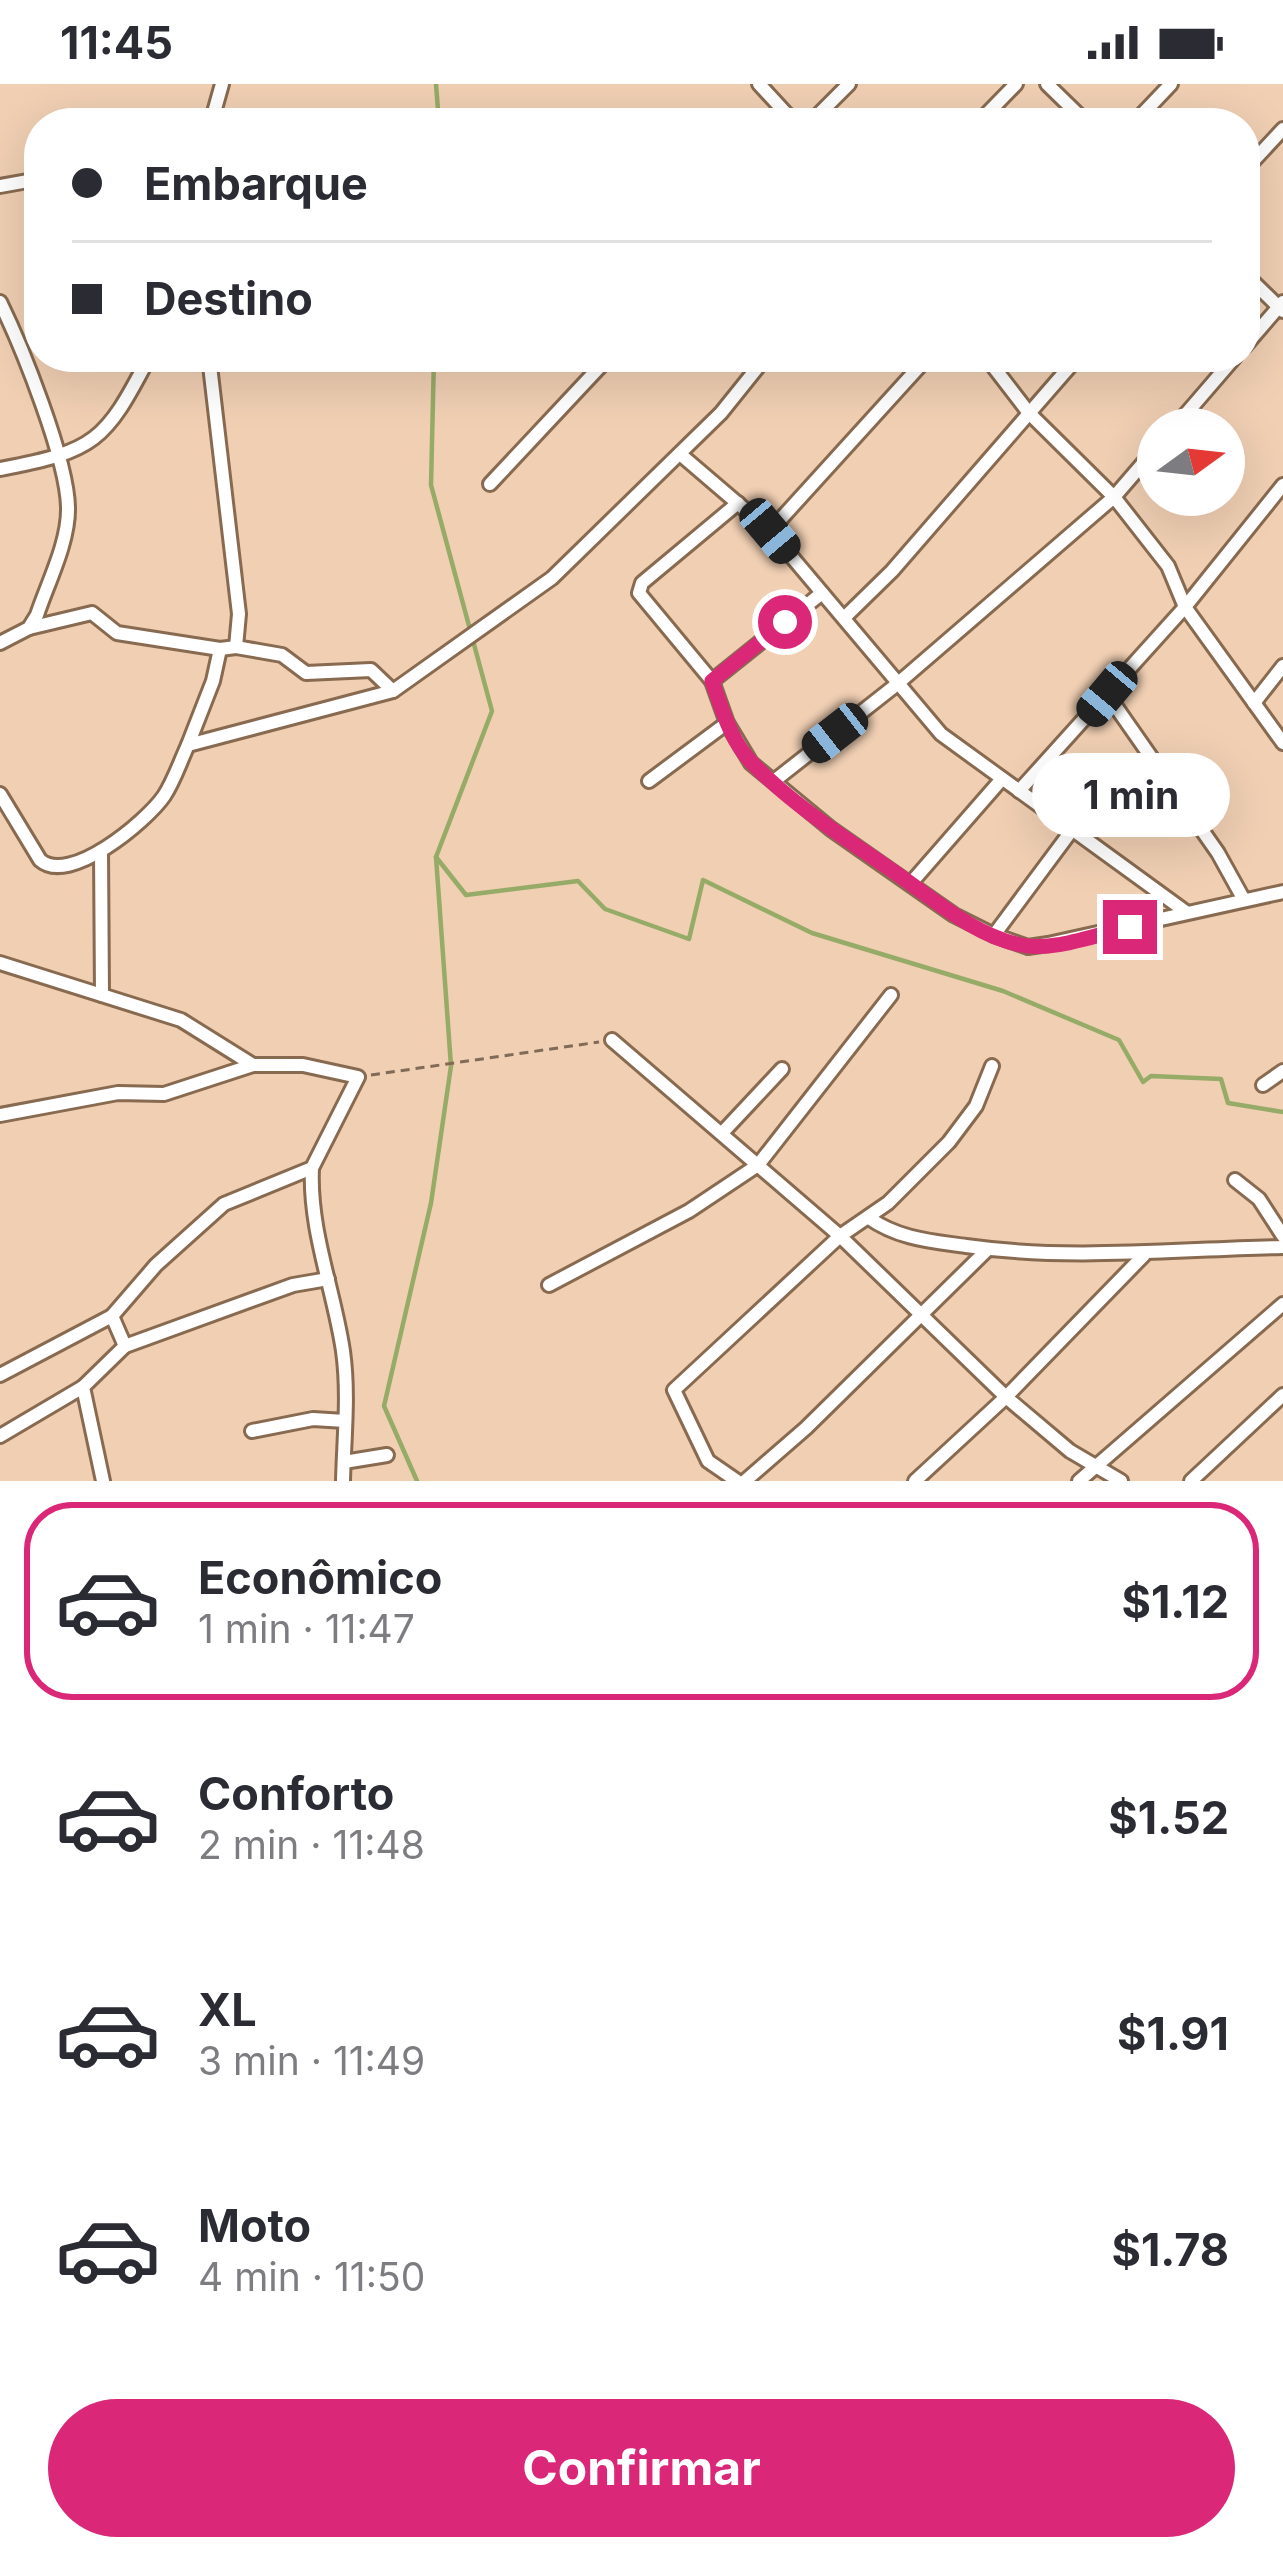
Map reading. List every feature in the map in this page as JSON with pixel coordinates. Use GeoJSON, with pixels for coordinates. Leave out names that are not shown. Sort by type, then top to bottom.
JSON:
{"type":"FeatureCollection","features":[{"type":"Feature","properties":{"kind":"street"},"geometry":{"type":"LineString","coordinates":[[759,84],[781,108]]}},
{"type":"Feature","properties":{"kind":"street"},"geometry":{"type":"LineString","coordinates":[[825,108],[849,84]]}},
{"type":"Feature","properties":{"kind":"street"},"geometry":{"type":"LineString","coordinates":[[993,108],[1016,84]]}},
{"type":"Feature","properties":{"kind":"street"},"geometry":{"type":"LineString","coordinates":[[1047,84],[1072,108]]}},
{"type":"Feature","properties":{"kind":"street"},"geometry":{"type":"LineString","coordinates":[[1148,108],[1171,84]]}},
{"type":"Feature","properties":{"kind":"street"},"geometry":{"type":"LineString","coordinates":[[1260,153],[1283,128]]}},
{"type":"Feature","properties":{"kind":"street"},"geometry":{"type":"LineString","coordinates":[[0,302],[24,366]]}},
{"type":"Feature","properties":{"kind":"street"},"geometry":{"type":"LineString","coordinates":[[1260,330],[1282,306]]}},
{"type":"Feature","properties":{"kind":"street"},"geometry":{"type":"LineString","coordinates":[[26,372],[59,459],[68,504],[66,526],[37,615],[28,628]]}},
{"type":"Feature","properties":{"kind":"street"},"geometry":{"type":"LineString","coordinates":[[0,469],[59,459],[98,438],[111,426],[141,372]]}},
{"type":"Feature","properties":{"kind":"street"},"geometry":{"type":"LineString","coordinates":[[211,372],[239,614],[236,647]]}},
{"type":"Feature","properties":{"kind":"street"},"geometry":{"type":"LineString","coordinates":[[490,484],[595,372]]}},
{"type":"Feature","properties":{"kind":"street"},"geometry":{"type":"LineString","coordinates":[[188,745],[393,691],[552,578],[680,454],[753,372]]}},
{"type":"Feature","properties":{"kind":"street"},"geometry":{"type":"LineString","coordinates":[[770,531],[914,372]]}},
{"type":"Feature","properties":{"kind":"street"},"geometry":{"type":"LineString","coordinates":[[998,372],[1029,413],[1114,497],[1168,566],[1185,607],[1283,743]]}},
{"type":"Feature","properties":{"kind":"street"},"geometry":{"type":"LineString","coordinates":[[844,617],[892,572],[1065,372]]}},
{"type":"Feature","properties":{"kind":"street"},"geometry":{"type":"LineString","coordinates":[[1191,408],[1222,372]]}},
{"type":"Feature","properties":{"kind":"street"},"geometry":{"type":"LineString","coordinates":[[680,454],[770,531],[941,734],[1186,912]]}},
{"type":"Feature","properties":{"kind":"street"},"geometry":{"type":"LineString","coordinates":[[774,781],[896,685],[1114,497],[1137,470]]}},
{"type":"Feature","properties":{"kind":"street"},"geometry":{"type":"LineString","coordinates":[[1019,791],[1185,607],[1283,485]]}},
{"type":"Feature","properties":{"kind":"street"},"geometry":{"type":"LineString","coordinates":[[738,503],[638,588],[712,681],[727,722],[751,763],[803,808],[954,915],[1028,947],[1283,892]]}},
{"type":"Feature","properties":{"kind":"street"},"geometry":{"type":"LineString","coordinates":[[712,681],[822,593]]}},
{"type":"Feature","properties":{"kind":"street"},"geometry":{"type":"LineString","coordinates":[[0,643],[28,628],[92,613],[116,633],[282,655],[306,673],[371,670],[393,691]]}},
{"type":"Feature","properties":{"kind":"street"},"geometry":{"type":"LineString","coordinates":[[0,794],[6,814],[50,868],[62,869],[101,851],[166,793],[213,681],[220,649]]}},
{"type":"Feature","properties":{"kind":"street"},"geometry":{"type":"LineString","coordinates":[[1254,703],[1283,667]]}},
{"type":"Feature","properties":{"kind":"street"},"geometry":{"type":"LineString","coordinates":[[1107,694],[1218,853],[1244,900]]}},
{"type":"Feature","properties":{"kind":"street"},"geometry":{"type":"LineString","coordinates":[[650,781],[727,722]]}},
{"type":"Feature","properties":{"kind":"street"},"geometry":{"type":"LineString","coordinates":[[911,884],[1001,780]]}},
{"type":"Feature","properties":{"kind":"street"},"geometry":{"type":"LineString","coordinates":[[994,935],[1072,830]]}},
{"type":"Feature","properties":{"kind":"street"},"geometry":{"type":"LineString","coordinates":[[101,851],[101,995]]}},
{"type":"Feature","properties":{"kind":"street"},"geometry":{"type":"LineString","coordinates":[[0,963],[195,1026],[253,1064]]}},
{"type":"Feature","properties":{"kind":"street"},"geometry":{"type":"LineString","coordinates":[[549,1285],[689,1211],[758,1165],[891,995]]}},
{"type":"Feature","properties":{"kind":"street"},"geometry":{"type":"LineString","coordinates":[[612,1040],[840,1236],[1006,1397],[1093,1467],[1120,1481]]}},
{"type":"Feature","properties":{"kind":"street"},"geometry":{"type":"LineString","coordinates":[[0,1115],[118,1093],[164,1094],[253,1064],[303,1065],[358,1077],[312,1168],[312,1200],[343,1349],[347,1392],[343,1481]]}},
{"type":"Feature","properties":{"kind":"street"},"geometry":{"type":"LineString","coordinates":[[988,1249],[806,1428],[741,1481],[708,1461],[674,1390],[949,1142],[976,1106],[992,1066]]}},
{"type":"Feature","properties":{"kind":"street"},"geometry":{"type":"LineString","coordinates":[[723,1132],[782,1069]]}},
{"type":"Feature","properties":{"kind":"street"},"geometry":{"type":"LineString","coordinates":[[1262,1085],[1283,1071]]}},
{"type":"Feature","properties":{"kind":"street"},"geometry":{"type":"LineString","coordinates":[[0,1375],[112,1316],[157,1265],[224,1204],[312,1168]]}},
{"type":"Feature","properties":{"kind":"street"},"geometry":{"type":"LineString","coordinates":[[1235,1180],[1259,1199],[1283,1236]]}},
{"type":"Feature","properties":{"kind":"street"},"geometry":{"type":"LineString","coordinates":[[869,1218],[906,1237],[1040,1254],[1144,1255],[1283,1247]]}},
{"type":"Feature","properties":{"kind":"street"},"geometry":{"type":"LineString","coordinates":[[915,1481],[1006,1397],[1144,1255]]}},
{"type":"Feature","properties":{"kind":"street"},"geometry":{"type":"LineString","coordinates":[[0,1436],[83,1387],[125,1346],[293,1285],[328,1279]]}},
{"type":"Feature","properties":{"kind":"street"},"geometry":{"type":"LineString","coordinates":[[1079,1481],[1283,1304]]}},
{"type":"Feature","properties":{"kind":"street"},"geometry":{"type":"LineString","coordinates":[[112,1316],[125,1346]]}},
{"type":"Feature","properties":{"kind":"street"},"geometry":{"type":"LineString","coordinates":[[83,1387],[104,1481]]}},
{"type":"Feature","properties":{"kind":"street"},"geometry":{"type":"LineString","coordinates":[[1192,1481],[1283,1396]]}},
{"type":"Feature","properties":{"kind":"street"},"geometry":{"type":"LineString","coordinates":[[252,1431],[313,1419],[345,1421]]}},
{"type":"Feature","properties":{"kind":"street"},"geometry":{"type":"LineString","coordinates":[[344,1462],[387,1455]]}},
{"type":"Feature","properties":{"kind":"path"},"geometry":{"type":"LineString","coordinates":[[358,1077],[612,1040]]}},
{"type":"Feature","properties":{"kind":"waterway"},"geometry":{"type":"LineString","coordinates":[[436,84],[438,108]]}},
{"type":"Feature","properties":{"kind":"waterway"},"geometry":{"type":"LineString","coordinates":[[417,1481],[384,1406],[431,1203],[451,1066],[436,857],[492,711],[431,485],[434,372]]}},
{"type":"Feature","properties":{"kind":"waterway"},"geometry":{"type":"LineString","coordinates":[[436,857],[466,895],[578,881],[605,909],[689,939],[703,880],[812,933],[1003,991],[1119,1040],[1143,1082],[1151,1076],[1221,1079],[1228,1103],[1283,1112]]}},
{"type":"Feature","properties":{"kind":"route"},"geometry":{"type":"LineString","coordinates":[[785,622],[712,681],[735,740],[751,763],[803,808],[954,915],[1012,943],[1028,947],[1130,927]]}}]}
